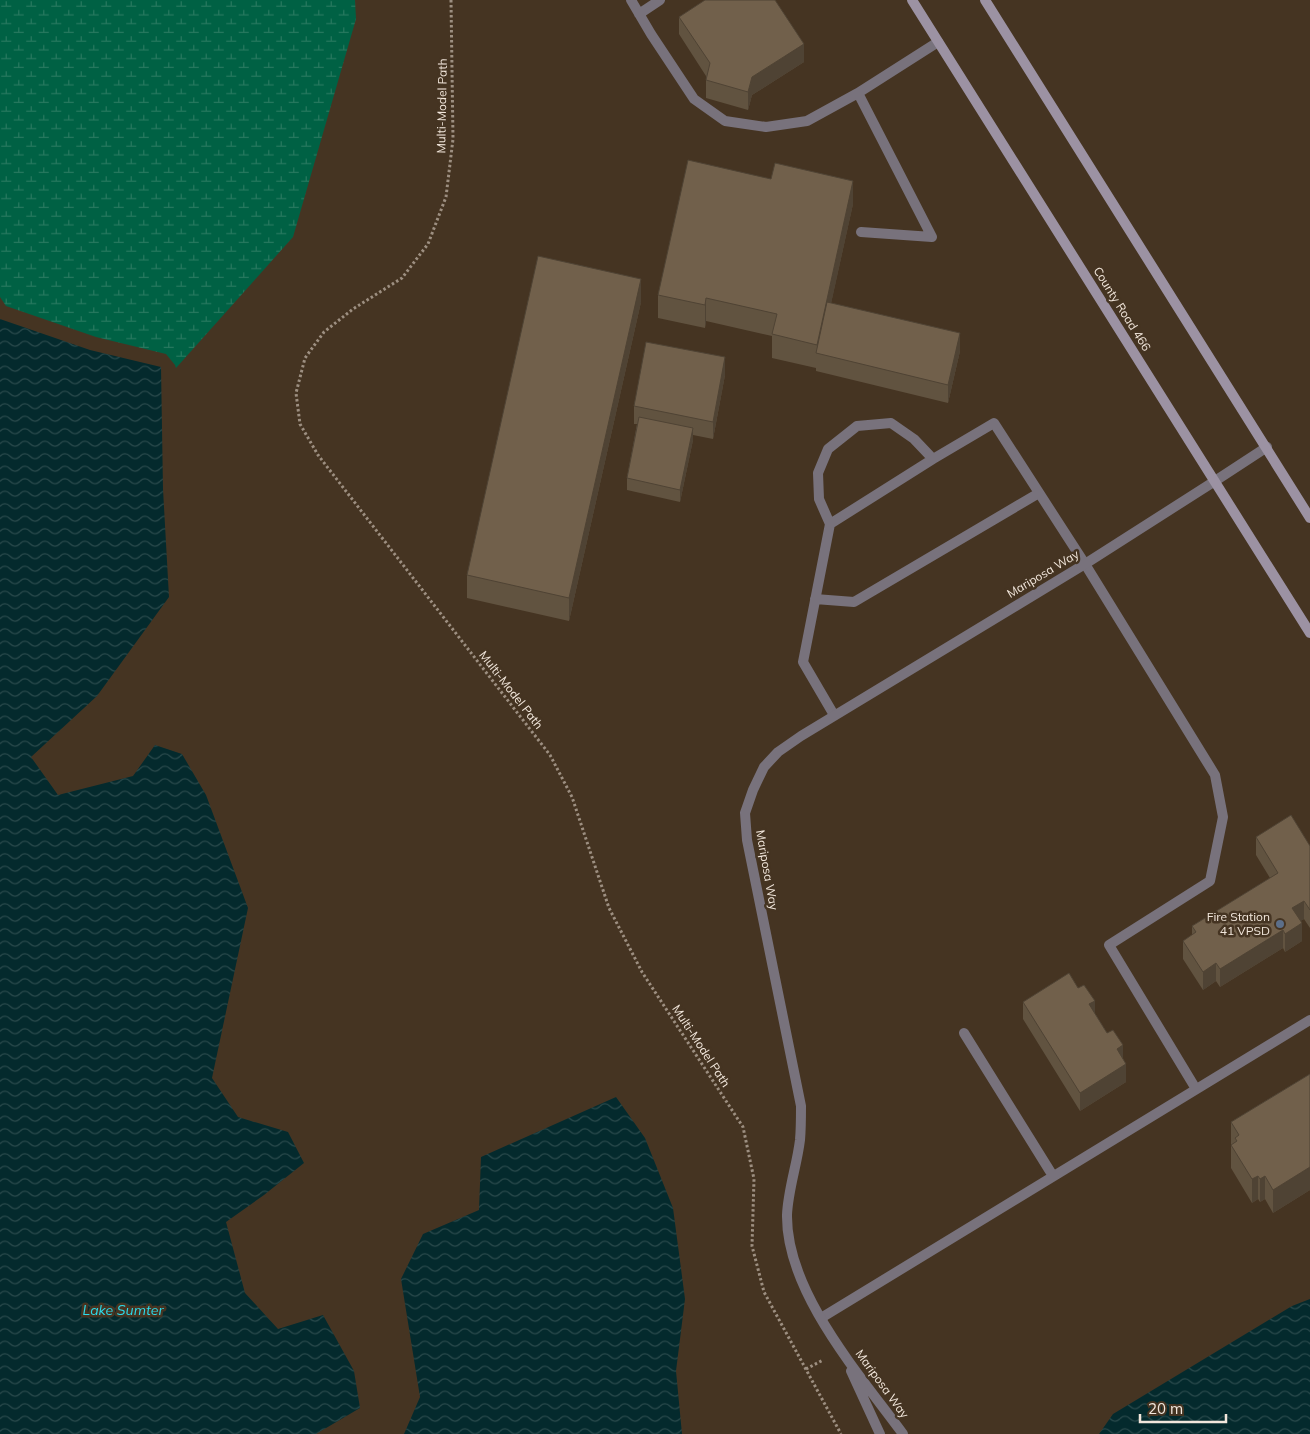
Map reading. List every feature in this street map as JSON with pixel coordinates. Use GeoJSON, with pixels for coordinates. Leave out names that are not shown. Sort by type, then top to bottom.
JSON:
{"type":"FeatureCollection","features":[{"type":"Feature","properties":{"kind":"main road","name":"County Road 466"},"geometry":{"type":"LineString","coordinates":[[912,0],[1310,633]]}},
{"type":"Feature","properties":{"kind":"main road"},"geometry":{"type":"LineString","coordinates":[[985,0],[1310,518]]}},
{"type":"Feature","properties":{"kind":"street"},"geometry":{"type":"LineString","coordinates":[[631,0],[694,99],[725,121],[766,127],[807,121],[858,93],[938,42]]}},
{"type":"Feature","properties":{"kind":"street"},"geometry":{"type":"LineString","coordinates":[[639,14],[660,0]]}},
{"type":"Feature","properties":{"kind":"street"},"geometry":{"type":"LineString","coordinates":[[858,93],[932,237],[861,232]]}},
{"type":"Feature","properties":{"kind":"street"},"geometry":{"type":"LineString","coordinates":[[834,715],[803,662],[830,524],[820,499],[818,473],[828,449],[857,426],[891,423],[914,439],[933,459]]}},
{"type":"Feature","properties":{"kind":"street"},"geometry":{"type":"LineString","coordinates":[[830,524],[994,423],[1085,564],[1215,775],[1223,817],[1210,881],[1108,945],[1196,1089]]}},
{"type":"Feature","properties":{"kind":"street","name":"Mariposa Way"},"geometry":{"type":"LineString","coordinates":[[903,1434],[841,1349],[821,1318],[802,1282],[791,1248],[787,1216],[800,1140],[801,1106],[747,840],[745,813],[753,790],[764,767],[786,747],[834,715],[1085,564],[1267,447]]}},
{"type":"Feature","properties":{"kind":"street"},"geometry":{"type":"LineString","coordinates":[[815,599],[854,602],[1039,493]]}},
{"type":"Feature","properties":{"kind":"street"},"geometry":{"type":"LineString","coordinates":[[821,1318],[1310,1020]]}},
{"type":"Feature","properties":{"kind":"street"},"geometry":{"type":"LineString","coordinates":[[964,1033],[1053,1176]]}},
{"type":"Feature","properties":{"kind":"street","name":"Mariposa Way"},"geometry":{"type":"LineString","coordinates":[[841,1349],[880,1434]]}},
{"type":"Feature","properties":{"kind":"path","name":"Multi-Model Path"},"geometry":{"type":"LineString","coordinates":[[451,0],[452,139],[446,197],[428,244],[402,278],[353,309],[324,332],[305,358],[296,392],[300,424],[318,455],[550,755],[572,796],[609,908],[642,972],[743,1127],[754,1179],[752,1246],[764,1292],[841,1434]]}},
{"type":"Feature","properties":{"kind":"green space"},"geometry":{"type":"Polygon","coordinates":[[[0,0],[355,0],[356,19],[293,237],[176,368],[166,354],[96,337],[6,306],[0,297],[0,0]]]}},
{"type":"Feature","properties":{"kind":"water","name":"Lake Sumter"},"geometry":{"type":"Polygon","coordinates":[[[0,319],[90,350],[161,367],[163,489],[169,597],[97,696],[31,757],[58,795],[133,776],[155,745],[182,754],[206,795],[248,908],[212,1078],[238,1117],[288,1132],[304,1163],[226,1222],[245,1293],[278,1329],[323,1315],[354,1371],[360,1408],[316,1434],[0,1434],[0,319]]]}},
{"type":"Feature","properties":{"kind":"water"},"geometry":{"type":"Polygon","coordinates":[[[616,1097],[645,1138],[673,1208],[685,1299],[676,1371],[682,1434],[404,1434],[420,1397],[401,1279],[423,1234],[479,1210],[481,1157],[616,1097]]]}},
{"type":"Feature","properties":{"kind":"water"},"geometry":{"type":"Polygon","coordinates":[[[1310,1299],[1310,1434],[1099,1434],[1113,1414],[1292,1306],[1310,1299]]]}},
{"type":"Feature","properties":{"kind":"building"},"geometry":{"type":"Polygon","coordinates":[[[705,0],[775,0],[804,44],[752,77],[748,92],[706,80],[710,63],[679,17],[705,0]]]}},
{"type":"Feature","properties":{"kind":"building"},"geometry":{"type":"Polygon","coordinates":[[[688,160],[771,179],[775,163],[853,181],[817,345],[772,334],[777,314],[706,298],[705,305],[658,295],[688,160]]]}},
{"type":"Feature","properties":{"kind":"building"},"geometry":{"type":"Polygon","coordinates":[[[538,256],[641,279],[569,598],[467,575],[538,256]]]}},
{"type":"Feature","properties":{"kind":"building"},"geometry":{"type":"Polygon","coordinates":[[[827,302],[960,333],[948,385],[816,353],[827,302]]]}},
{"type":"Feature","properties":{"kind":"building"},"geometry":{"type":"Polygon","coordinates":[[[646,342],[725,357],[713,422],[634,406],[646,342]]]}},
{"type":"Feature","properties":{"kind":"building"},"geometry":{"type":"Polygon","coordinates":[[[639,417],[693,428],[680,490],[627,478],[639,417]]]}},
{"type":"Feature","properties":{"kind":"building"},"geometry":{"type":"Polygon","coordinates":[[[1291,815],[1310,846],[1310,910],[1304,901],[1292,908],[1302,923],[1285,934],[1283,930],[1220,969],[1216,963],[1203,972],[1183,941],[1196,932],[1192,926],[1278,873],[1256,837],[1291,815]]]}},
{"type":"Feature","properties":{"kind":"building"},"geometry":{"type":"Polygon","coordinates":[[[1069,973],[1078,988],[1084,985],[1095,1001],[1089,1004],[1107,1033],[1113,1030],[1123,1045],[1117,1049],[1126,1064],[1080,1093],[1023,1002],[1069,973]]]}},
{"type":"Feature","properties":{"kind":"building"},"geometry":{"type":"Polygon","coordinates":[[[1310,1074],[1310,1167],[1273,1190],[1265,1176],[1260,1179],[1258,1176],[1252,1179],[1231,1145],[1237,1141],[1235,1138],[1239,1135],[1231,1122],[1310,1074]]]}},
{"type":"Feature","properties":{"kind":"place","name":"Fire Station 41 VPSD"},"geometry":{"type":"Point","coordinates":[1280,924]}}]}
